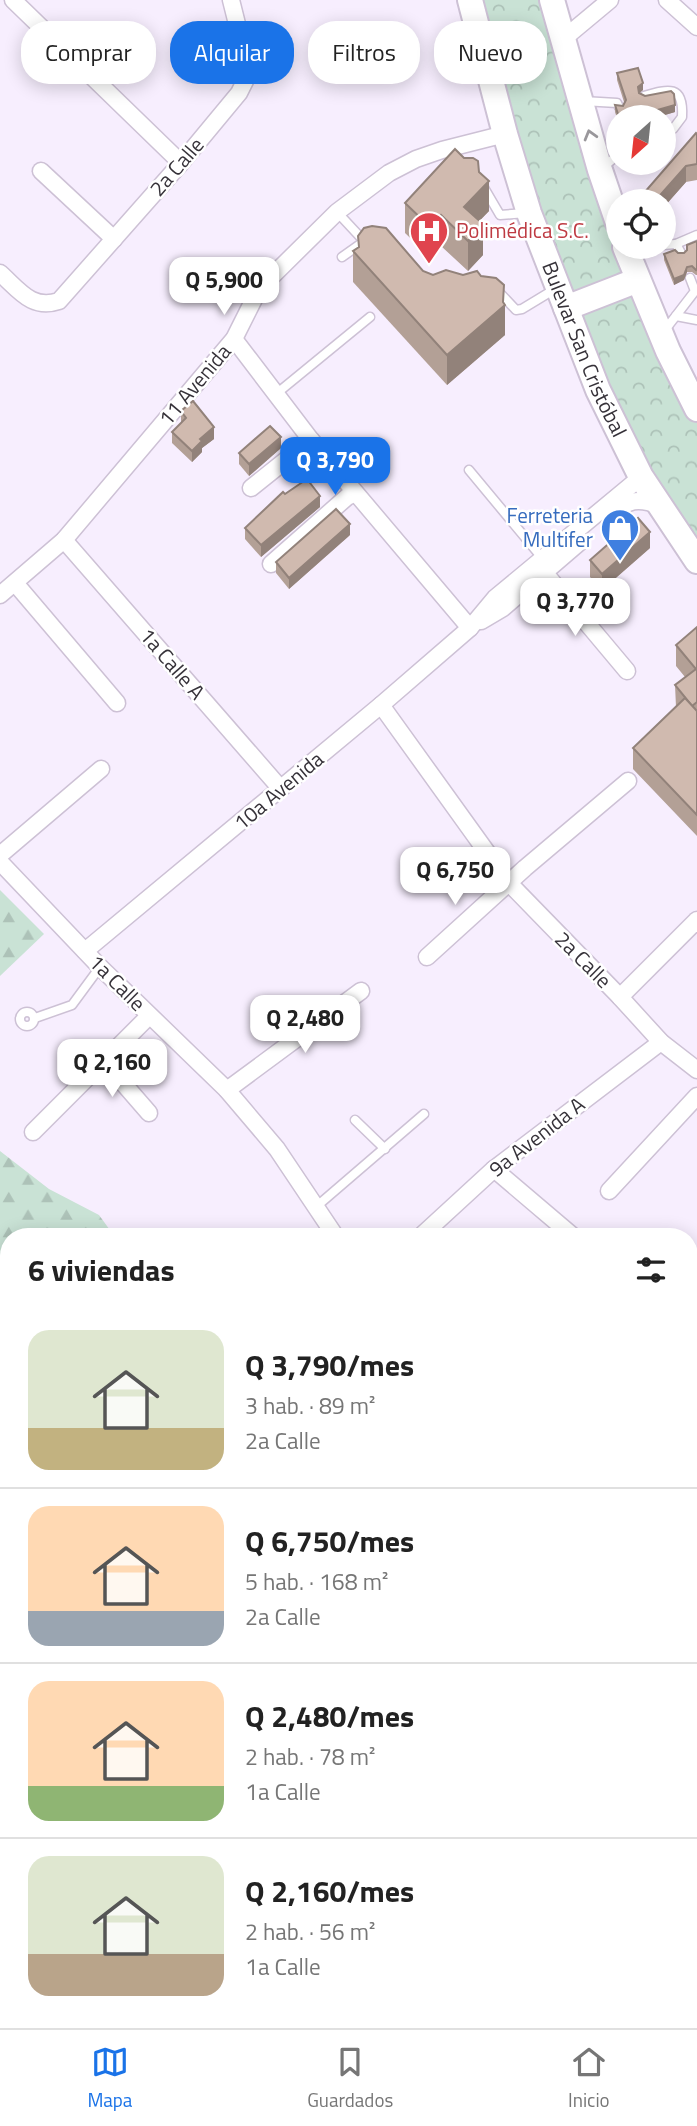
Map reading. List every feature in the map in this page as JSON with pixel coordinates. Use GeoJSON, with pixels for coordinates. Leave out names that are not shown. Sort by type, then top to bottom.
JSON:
{"type":"FeatureCollection","features":[{"type":"Feature","properties":{"kind":"main road","name":"Bulevar San Cristóbal"},"geometry":{"type":"LineString","coordinates":[[470,0],[529,213],[598,390],[641,477],[697,561]]}},
{"type":"Feature","properties":{"kind":"main road"},"geometry":{"type":"LineString","coordinates":[[552,0],[580,101],[606,157]]}},
{"type":"Feature","properties":{"kind":"main road"},"geometry":{"type":"LineString","coordinates":[[630,259],[661,336],[695,397]]}},
{"type":"Feature","properties":{"kind":"main road"},"geometry":{"type":"LineString","coordinates":[[561,298],[638,280]]}},
{"type":"Feature","properties":{"kind":"street","name":"2a Calle"},"geometry":{"type":"LineString","coordinates":[[0,274],[32,301],[46,305],[60,301],[181,163],[239,93],[246,79],[247,64],[231,0]]}},
{"type":"Feature","properties":{"kind":"street"},"geometry":{"type":"LineString","coordinates":[[562,40],[610,0]]}},
{"type":"Feature","properties":{"kind":"street"},"geometry":{"type":"LineString","coordinates":[[667,0],[697,27]]}},
{"type":"Feature","properties":{"kind":"street"},"geometry":{"type":"LineString","coordinates":[[16,2],[181,163]]}},
{"type":"Feature","properties":{"kind":"street","name":"11 Avenida"},"geometry":{"type":"LineString","coordinates":[[0,595],[64,540],[234,339],[259,289],[337,212],[389,173],[428,154],[444,153],[505,134]]}},
{"type":"Feature","properties":{"kind":"street"},"geometry":{"type":"LineString","coordinates":[[41,171],[114,239]]}},
{"type":"Feature","properties":{"kind":"street"},"geometry":{"type":"LineString","coordinates":[[234,339],[311,440],[470,628]]}},
{"type":"Feature","properties":{"kind":"street"},"geometry":{"type":"LineString","coordinates":[[251,488],[311,440]]}},
{"type":"Feature","properties":{"kind":"street","name":"10a Avenida"},"geometry":{"type":"LineString","coordinates":[[85,951],[470,628],[503,608],[544,566],[641,477]]}},
{"type":"Feature","properties":{"kind":"street"},"geometry":{"type":"LineString","coordinates":[[271,564],[347,497],[355,493]]}},
{"type":"Feature","properties":{"kind":"street","name":"10a Avenida"},"geometry":{"type":"LineString","coordinates":[[544,566],[625,503],[643,501],[660,506]]}},
{"type":"Feature","properties":{"kind":"street","name":"1a Calle A"},"geometry":{"type":"LineString","coordinates":[[64,540],[281,789]]}},
{"type":"Feature","properties":{"kind":"street"},"geometry":{"type":"LineString","coordinates":[[544,566],[627,671]]}},
{"type":"Feature","properties":{"kind":"street"},"geometry":{"type":"LineString","coordinates":[[15,583],[117,703]]}},
{"type":"Feature","properties":{"kind":"street","name":"2a Calle"},"geometry":{"type":"LineString","coordinates":[[381,705],[509,883],[660,1042],[697,1070]]}},
{"type":"Feature","properties":{"kind":"street"},"geometry":{"type":"LineString","coordinates":[[0,855],[101,769]]}},
{"type":"Feature","properties":{"kind":"street"},"geometry":{"type":"LineString","coordinates":[[427,957],[628,780]]}},
{"type":"Feature","properties":{"kind":"street","name":"1a Calle"},"geometry":{"type":"LineString","coordinates":[[0,862],[100,967],[227,1090],[277,1149],[317,1206],[327,1228]]}},
{"type":"Feature","properties":{"kind":"street"},"geometry":{"type":"LineString","coordinates":[[620,997],[697,920]]}},
{"type":"Feature","properties":{"kind":"street"},"geometry":{"type":"LineString","coordinates":[[227,1090],[361,991]]}},
{"type":"Feature","properties":{"kind":"street"},"geometry":{"type":"LineString","coordinates":[[33,1132],[149,1016]]}},
{"type":"Feature","properties":{"kind":"street","name":"9a Avenida A"},"geometry":{"type":"LineString","coordinates":[[430,1228],[494,1169],[660,1042]]}},
{"type":"Feature","properties":{"kind":"street"},"geometry":{"type":"LineString","coordinates":[[103,1060],[149,1113]]}},
{"type":"Feature","properties":{"kind":"street"},"geometry":{"type":"LineString","coordinates":[[609,1191],[697,1096]]}},
{"type":"Feature","properties":{"kind":"street"},"geometry":{"type":"LineString","coordinates":[[494,1169],[563,1228]]}},
{"type":"Feature","properties":{"kind":"lane"},"geometry":{"type":"LineString","coordinates":[[644,96],[668,89],[675,91],[679,96],[682,117],[676,125]]}},
{"type":"Feature","properties":{"kind":"lane"},"geometry":{"type":"LineString","coordinates":[[580,101],[619,104]]}},
{"type":"Feature","properties":{"kind":"lane"},"geometry":{"type":"LineString","coordinates":[[474,182],[482,184],[499,215],[529,213]]}},
{"type":"Feature","properties":{"kind":"lane"},"geometry":{"type":"LineString","coordinates":[[337,212],[364,241]]}},
{"type":"Feature","properties":{"kind":"lane"},"geometry":{"type":"LineString","coordinates":[[342,257],[373,235]]}},
{"type":"Feature","properties":{"kind":"lane"},"geometry":{"type":"LineString","coordinates":[[681,253],[676,244],[697,235]]}},
{"type":"Feature","properties":{"kind":"lane"},"geometry":{"type":"LineString","coordinates":[[661,336],[696,290],[690,278]]}},
{"type":"Feature","properties":{"kind":"lane"},"geometry":{"type":"LineString","coordinates":[[487,286],[494,286],[516,310],[561,298]]}},
{"type":"Feature","properties":{"kind":"lane"},"geometry":{"type":"LineString","coordinates":[[676,316],[697,320]]}},
{"type":"Feature","properties":{"kind":"lane"},"geometry":{"type":"LineString","coordinates":[[276,394],[370,317]]}},
{"type":"Feature","properties":{"kind":"lane"},"geometry":{"type":"LineString","coordinates":[[468,470],[544,566]]}},
{"type":"Feature","properties":{"kind":"lane"},"geometry":{"type":"LineString","coordinates":[[35,1018],[72,1005],[100,967]]}},
{"type":"Feature","properties":{"kind":"lane"},"geometry":{"type":"LineString","coordinates":[[317,1206],[424,1114]]}},
{"type":"Feature","properties":{"kind":"lane"},"geometry":{"type":"LineString","coordinates":[[355,1119],[385,1149]]}},
{"type":"Feature","properties":{"kind":"green space"},"geometry":{"type":"Polygon","coordinates":[[[477,0],[545,0],[606,211],[606,259],[625,259],[632,277],[570,301],[541,229],[500,84],[547,84],[547,21],[483,21],[477,0]]]}},
{"type":"Feature","properties":{"kind":"green space"},"geometry":{"type":"Polygon","coordinates":[[[636,287],[683,399],[697,423],[697,549],[674,517],[573,311],[636,287]]]}},
{"type":"Feature","properties":{"kind":"green space"},"geometry":{"type":"Polygon","coordinates":[[[0,890],[44,934],[0,976],[0,890]]]}},
{"type":"Feature","properties":{"kind":"green space"},"geometry":{"type":"Polygon","coordinates":[[[0,1151],[49,1189],[99,1215],[108,1228],[0,1228],[0,1151]]]}},
{"type":"Feature","properties":{"kind":"building"},"geometry":{"type":"Polygon","coordinates":[[[638,68],[643,83],[638,87],[639,93],[645,96],[671,91],[675,105],[624,105],[626,100],[617,73],[638,68]]]}},
{"type":"Feature","properties":{"kind":"building"},"geometry":{"type":"Polygon","coordinates":[[[696,133],[697,164],[686,166],[666,189],[647,189],[660,175],[676,175],[676,156],[696,133]]]}},
{"type":"Feature","properties":{"kind":"building"},"geometry":{"type":"Polygon","coordinates":[[[455,149],[464,158],[478,161],[479,172],[489,181],[464,207],[483,224],[468,241],[441,215],[430,227],[405,203],[455,149]]]}},
{"type":"Feature","properties":{"kind":"building"},"geometry":{"type":"Polygon","coordinates":[[[364,228],[386,228],[423,271],[433,275],[446,270],[463,275],[477,271],[481,276],[496,278],[504,285],[505,305],[447,355],[353,251],[359,247],[358,236],[364,228]]]}},
{"type":"Feature","properties":{"kind":"building"},"geometry":{"type":"Polygon","coordinates":[[[697,241],[697,269],[687,267],[684,275],[674,279],[666,259],[676,259],[676,251],[684,253],[687,245],[697,241]]]}},
{"type":"Feature","properties":{"kind":"building"},"geometry":{"type":"Polygon","coordinates":[[[193,401],[214,427],[200,439],[202,441],[192,451],[172,432],[186,418],[181,411],[193,401]]]}},
{"type":"Feature","properties":{"kind":"building"},"geometry":{"type":"Polygon","coordinates":[[[270,426],[281,437],[249,464],[239,453],[270,426]]]}},
{"type":"Feature","properties":{"kind":"building"},"geometry":{"type":"Polygon","coordinates":[[[307,479],[320,496],[261,545],[245,528],[283,492],[285,494],[307,479]]]}},
{"type":"Feature","properties":{"kind":"building"},"geometry":{"type":"Polygon","coordinates":[[[336,509],[350,524],[289,578],[276,562],[336,509]]]}},
{"type":"Feature","properties":{"kind":"building"},"geometry":{"type":"Polygon","coordinates":[[[638,518],[650,532],[602,574],[590,560],[638,518]]]}},
{"type":"Feature","properties":{"kind":"building"},"geometry":{"type":"Polygon","coordinates":[[[697,627],[697,702],[692,706],[675,685],[696,669],[676,645],[697,627]]]}},
{"type":"Feature","properties":{"kind":"building"},"geometry":{"type":"Polygon","coordinates":[[[685,698],[697,711],[697,815],[633,748],[685,698]]]}},
{"type":"Feature","properties":{"kind":"place","name":"Polimédica S.C."},"geometry":{"type":"Point","coordinates":[429,265]}},
{"type":"Feature","properties":{"kind":"place","name":"Ferreteria Multifer"},"geometry":{"type":"Point","coordinates":[620,562]}}]}
